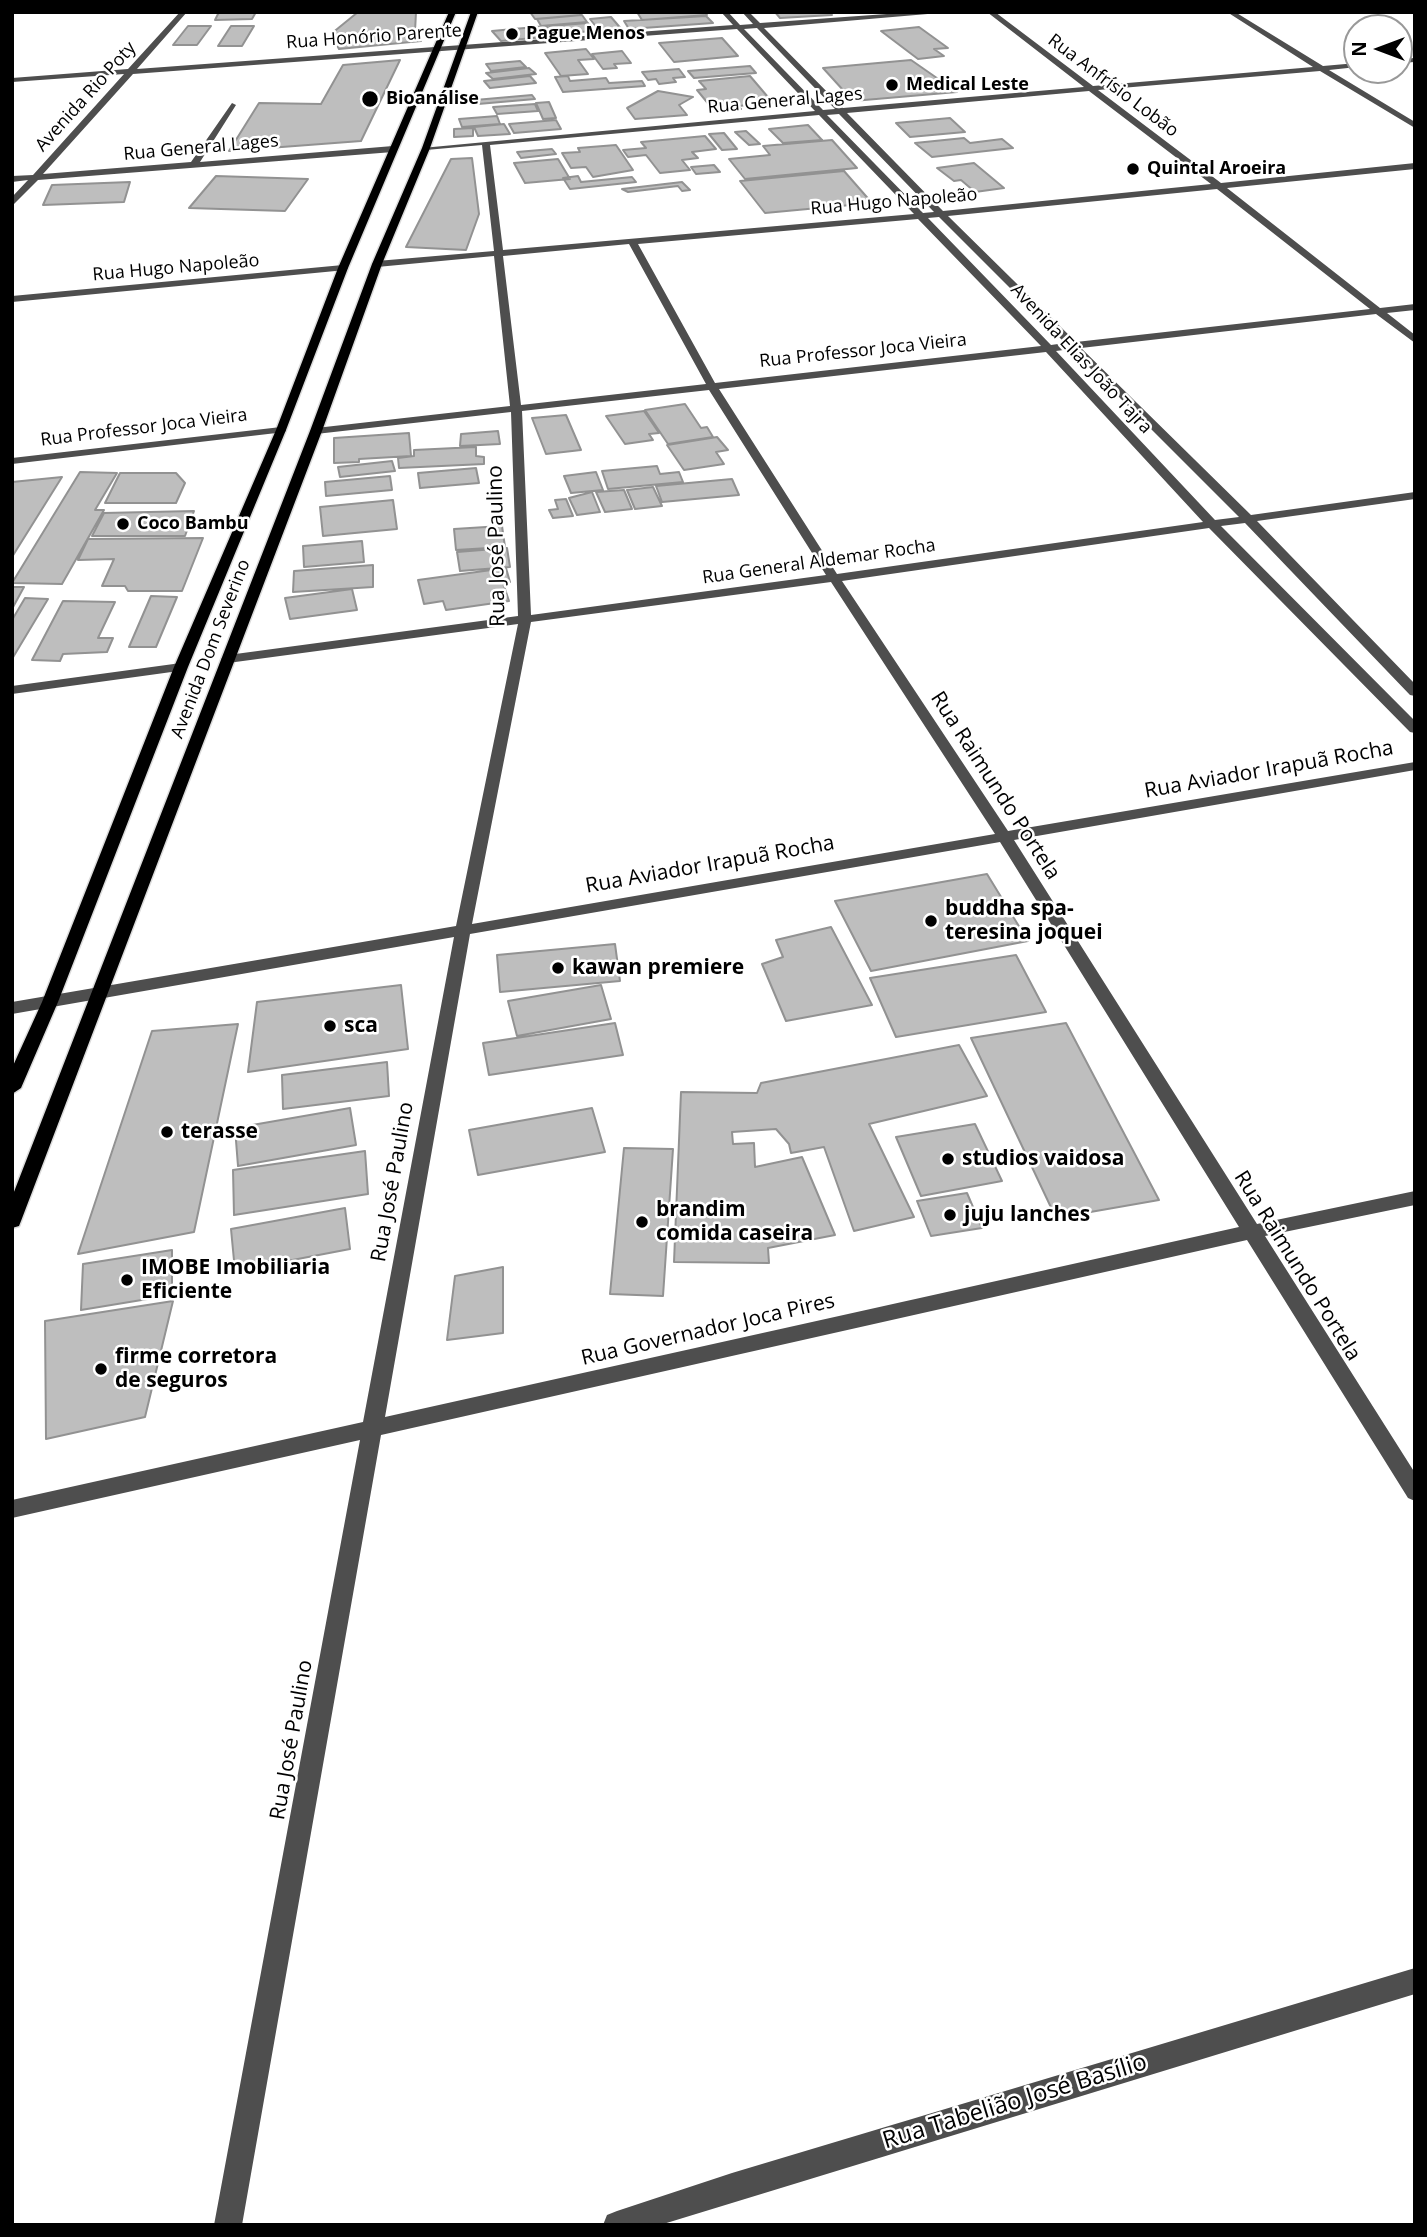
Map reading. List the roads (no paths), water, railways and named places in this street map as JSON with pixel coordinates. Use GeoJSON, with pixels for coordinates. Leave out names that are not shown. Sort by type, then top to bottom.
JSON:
{"type":"FeatureCollection","features":[{"type":"Feature","properties":{"kind":"main road","name":"Avenida Dom Severino"},"geometry":{"type":"LineString","coordinates":[[12,1088],[50,1002],[181,667],[281,430],[343,268],[453,12]]}},
{"type":"Feature","properties":{"kind":"main road","name":"Avenida Dom Severino"},"geometry":{"type":"LineString","coordinates":[[12,1221],[316,431],[377,264],[426,148],[475,12]]}},
{"type":"Feature","properties":{"kind":"street","name":"Avenida Rio Poty"},"geometry":{"type":"LineString","coordinates":[[12,203],[184,12]]}},
{"type":"Feature","properties":{"kind":"street","name":"Avenida Elias João Tajra"},"geometry":{"type":"LineString","coordinates":[[724,12],[1048,348],[1212,524],[1415,729]]}},
{"type":"Feature","properties":{"kind":"street","name":"Avenida Elias João Tajra"},"geometry":{"type":"LineString","coordinates":[[745,12],[844,111],[941,214],[1076,345],[1248,519],[1415,692]]}},
{"type":"Feature","properties":{"kind":"street","name":"Rua Honório Parente"},"geometry":{"type":"LineString","coordinates":[[12,80],[948,12]]}},
{"type":"Feature","properties":{"kind":"street","name":"Rua Anfrísio Lobão"},"geometry":{"type":"LineString","coordinates":[[990,12],[1415,340]]}},
{"type":"Feature","properties":{"kind":"street"},"geometry":{"type":"LineString","coordinates":[[1230,12],[1415,126]]}},
{"type":"Feature","properties":{"kind":"street","name":"Rua General Lages"},"geometry":{"type":"LineString","coordinates":[[426,148],[1343,66]]}},
{"type":"Feature","properties":{"kind":"street"},"geometry":{"type":"LineString","coordinates":[[194,164],[232,105]]}},
{"type":"Feature","properties":{"kind":"street","name":"Rua José Paulino"},"geometry":{"type":"LineString","coordinates":[[228,2225],[463,929],[525,620],[516,408],[486,144]]}},
{"type":"Feature","properties":{"kind":"street","name":"Rua General Lages"},"geometry":{"type":"LineString","coordinates":[[12,179],[393,149]]}},
{"type":"Feature","properties":{"kind":"street","name":"Rua Hugo Napoleão"},"geometry":{"type":"LineString","coordinates":[[377,264],[920,216],[1415,166]]}},
{"type":"Feature","properties":{"kind":"street","name":"Rua Raimundo Portela"},"geometry":{"type":"LineString","coordinates":[[633,243],[712,386],[834,578],[1004,836],[1415,1492]]}},
{"type":"Feature","properties":{"kind":"street","name":"Rua Hugo Napoleão"},"geometry":{"type":"LineString","coordinates":[[12,299],[343,268]]}},
{"type":"Feature","properties":{"kind":"street","name":"Rua Professor Joca Vieira"},"geometry":{"type":"LineString","coordinates":[[316,431],[1415,307]]}},
{"type":"Feature","properties":{"kind":"street","name":"Rua Professor Joca Vieira"},"geometry":{"type":"LineString","coordinates":[[12,461],[281,430]]}},
{"type":"Feature","properties":{"kind":"street","name":"Rua General Aldemar Rocha"},"geometry":{"type":"LineString","coordinates":[[228,659],[834,578],[1415,495]]}},
{"type":"Feature","properties":{"kind":"street"},"geometry":{"type":"LineString","coordinates":[[12,690],[181,667]]}},
{"type":"Feature","properties":{"kind":"street","name":"Rua Aviador Irapuã Rocha"},"geometry":{"type":"LineString","coordinates":[[12,1008],[1415,766]]}},
{"type":"Feature","properties":{"kind":"street","name":"Rua Governador Joca Pires"},"geometry":{"type":"LineString","coordinates":[[12,1509],[1251,1232],[1415,1198]]}},
{"type":"Feature","properties":{"kind":"street","name":"Rua Tabelião José Basílio"},"geometry":{"type":"LineString","coordinates":[[617,2225],[732,2187],[1415,1981]]}},
{"type":"Feature","properties":{"kind":"place","name":"Pague Menos"},"geometry":{"type":"Point","coordinates":[512,34]}},
{"type":"Feature","properties":{"kind":"place","name":"Medical Leste"},"geometry":{"type":"Point","coordinates":[892,85]}},
{"type":"Feature","properties":{"kind":"place","name":"Bioanálise"},"geometry":{"type":"Point","coordinates":[370,99]}},
{"type":"Feature","properties":{"kind":"place","name":"Quintal Aroeira"},"geometry":{"type":"Point","coordinates":[1133,169]}},
{"type":"Feature","properties":{"kind":"place","name":"Coco Bambu"},"geometry":{"type":"Point","coordinates":[123,524]}},
{"type":"Feature","properties":{"kind":"place","name":"buddha spa- teresina joquei"},"geometry":{"type":"Point","coordinates":[931,921]}},
{"type":"Feature","properties":{"kind":"place","name":"kawan premiere"},"geometry":{"type":"Point","coordinates":[558,968]}},
{"type":"Feature","properties":{"kind":"place","name":"sca"},"geometry":{"type":"Point","coordinates":[330,1026]}},
{"type":"Feature","properties":{"kind":"place","name":"terasse"},"geometry":{"type":"Point","coordinates":[167,1132]}},
{"type":"Feature","properties":{"kind":"place","name":"studios vaidosa"},"geometry":{"type":"Point","coordinates":[948,1159]}},
{"type":"Feature","properties":{"kind":"place","name":"juju lanches"},"geometry":{"type":"Point","coordinates":[950,1215]}},
{"type":"Feature","properties":{"kind":"place","name":"brandim comida caseira"},"geometry":{"type":"Point","coordinates":[642,1222]}},
{"type":"Feature","properties":{"kind":"place","name":"IMOBE Imobiliaria Eficiente"},"geometry":{"type":"Point","coordinates":[127,1280]}},
{"type":"Feature","properties":{"kind":"place","name":"firme corretora de seguros"},"geometry":{"type":"Point","coordinates":[101,1369]}}]}
